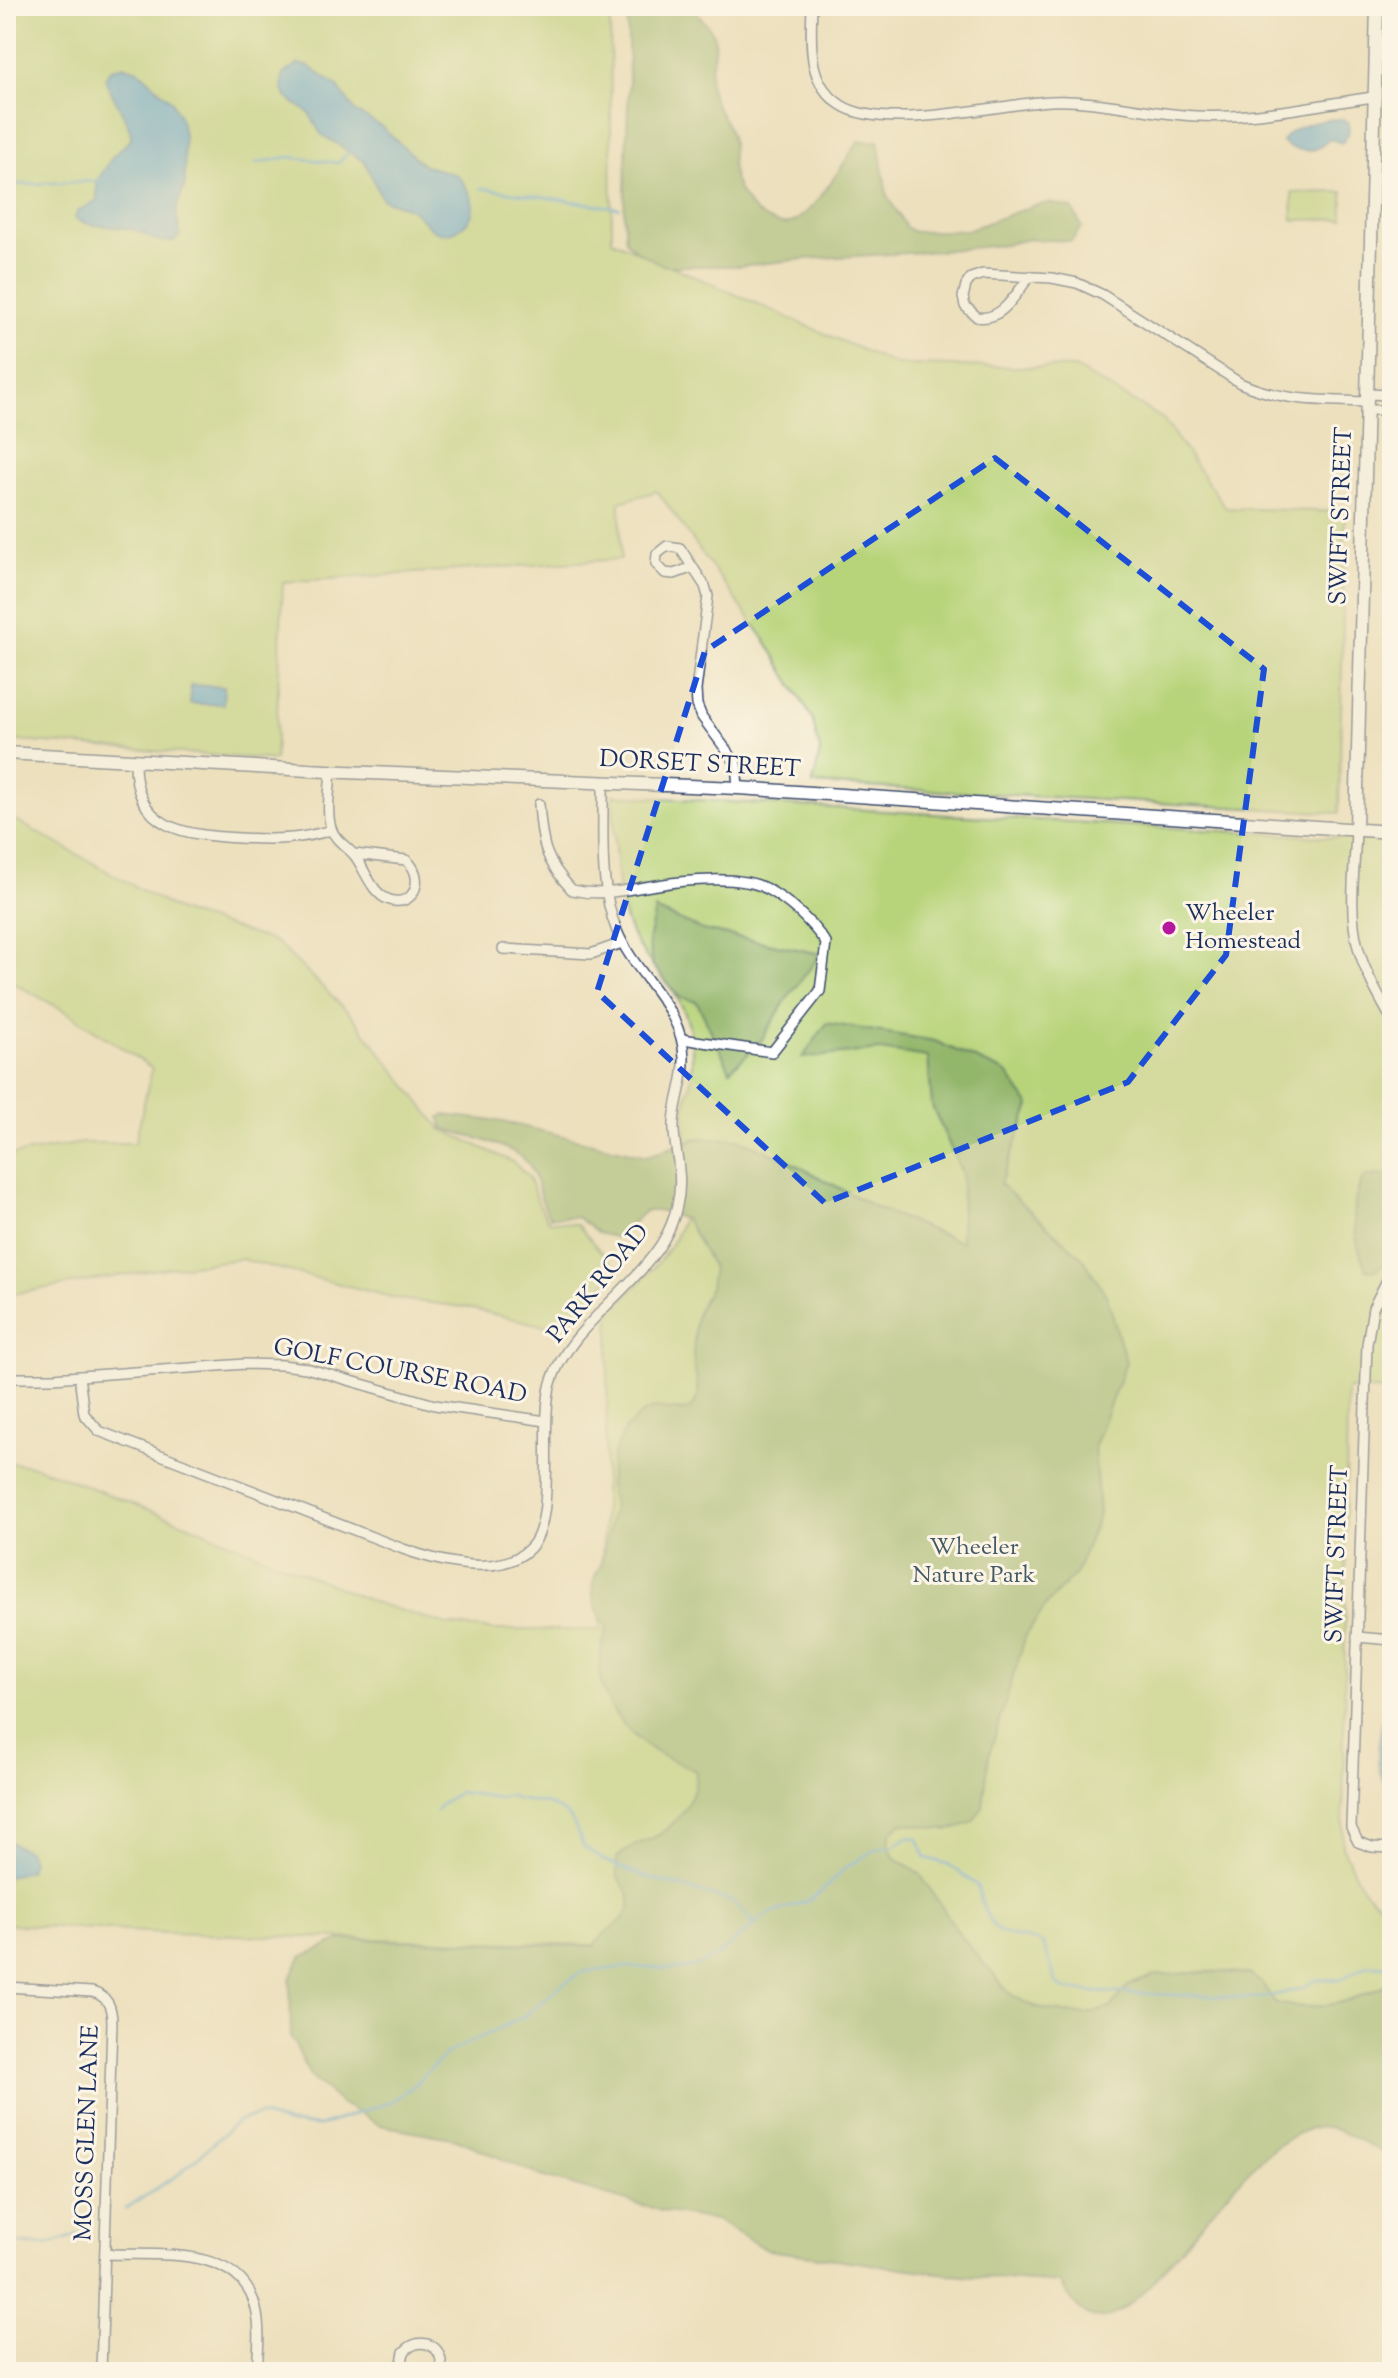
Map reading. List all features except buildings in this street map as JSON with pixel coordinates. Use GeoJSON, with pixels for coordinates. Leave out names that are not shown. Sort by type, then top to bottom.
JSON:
{"type":"FeatureCollection","features":[{"type":"Feature","properties":{"kind":"street"},"geometry":{"type":"LineString","coordinates":[[812,6],[811,57],[818,78],[835,101],[868,117],[907,117],[1050,101],[1198,116],[1232,115],[1373,97]]}},
{"type":"Feature","properties":{"kind":"street","name":"SWIFT STREET"},"geometry":{"type":"LineString","coordinates":[[1377,6],[1354,901],[1357,945],[1364,966],[1392,1020]]}},
{"type":"Feature","properties":{"kind":"street"},"geometry":{"type":"LineString","coordinates":[[1030,276],[993,317],[977,317],[965,306],[964,289],[975,276],[983,274],[1030,276],[1069,280],[1094,290],[1240,383],[1256,390],[1288,399],[1367,402],[1392,410]]}},
{"type":"Feature","properties":{"kind":"street"},"geometry":{"type":"LineString","coordinates":[[1367,402],[1392,395]]}},
{"type":"Feature","properties":{"kind":"street"},"geometry":{"type":"LineString","coordinates":[[693,567],[705,586],[708,601],[696,690],[697,705],[702,717],[736,763],[738,788]]}},
{"type":"Feature","properties":{"kind":"street","name":"DORSET STREET"},"geometry":{"type":"LineString","coordinates":[[6,753],[331,771],[738,788],[1392,832]]}},
{"type":"Feature","properties":{"kind":"street"},"geometry":{"type":"LineString","coordinates":[[135,761],[136,780],[147,806],[160,821],[182,833],[277,840],[331,830]]}},
{"type":"Feature","properties":{"kind":"street"},"geometry":{"type":"LineString","coordinates":[[331,771],[329,816],[336,839],[354,854],[385,899],[399,901],[415,890],[416,871],[406,860],[354,854]]}},
{"type":"Feature","properties":{"kind":"street","name":"PARK ROAD"},"geometry":{"type":"LineString","coordinates":[[79,1376],[84,1414],[93,1426],[106,1434],[403,1549],[432,1559],[487,1565],[509,1561],[526,1552],[536,1542],[543,1520],[550,1386],[564,1356],[656,1252],[673,1221],[680,1180],[674,1122],[684,1072],[682,1039],[671,1013],[622,943],[606,894],[603,782]]}},
{"type":"Feature","properties":{"kind":"street"},"geometry":{"type":"LineString","coordinates":[[539,804],[543,846],[558,875],[572,890],[606,894],[662,884],[731,880],[766,888],[813,925],[826,943],[820,991],[772,1052],[682,1039]]}},
{"type":"Feature","properties":{"kind":"street"},"geometry":{"type":"LineString","coordinates":[[503,949],[591,954],[622,943]]}},
{"type":"Feature","properties":{"kind":"street","name":"SWIFT STREET"},"geometry":{"type":"LineString","coordinates":[[1392,1270],[1373,1308],[1367,1344],[1351,1827],[1358,1842],[1372,1847],[1392,1848]]}},
{"type":"Feature","properties":{"kind":"street","name":"GOLF COURSE ROAD"},"geometry":{"type":"LineString","coordinates":[[6,1378],[245,1364],[282,1365],[306,1368],[445,1407],[546,1421]]}},
{"type":"Feature","properties":{"kind":"street"},"geometry":{"type":"LineString","coordinates":[[1357,1637],[1392,1640]]}},
{"type":"Feature","properties":{"kind":"street","name":"MOSS GLEN LANE"},"geometry":{"type":"LineString","coordinates":[[6,1987],[92,1992],[104,1997],[111,2007],[101,2372]]}},
{"type":"Feature","properties":{"kind":"street"},"geometry":{"type":"LineString","coordinates":[[105,2254],[193,2257],[211,2261],[230,2271],[250,2293],[257,2312],[257,2372]]}},
{"type":"Feature","properties":{"kind":"street"},"geometry":{"type":"LineString","coordinates":[[400,2372],[404,2352],[414,2343],[422,2342],[431,2344],[440,2353],[440,2372]]}},
{"type":"Feature","properties":{"kind":"highlighted area"},"geometry":{"type":"Polygon","coordinates":[[[995,458],[1264,669],[1226,955],[1128,1082],[825,1203],[597,992],[705,651],[995,458]]]}},
{"type":"Feature","properties":{"kind":"green space"},"geometry":{"type":"Polygon","coordinates":[[[6,6],[610,6],[612,240],[896,365],[1075,368],[1163,419],[1226,508],[1345,512],[1339,813],[813,784],[820,751],[812,718],[768,644],[657,491],[620,502],[621,559],[283,582],[275,760],[6,740],[6,6]]]}},
{"type":"Feature","properties":{"kind":"green space"},"geometry":{"type":"Polygon","coordinates":[[[627,6],[693,6],[710,29],[715,43],[710,73],[711,93],[730,133],[735,181],[746,202],[768,220],[787,224],[797,220],[817,201],[859,141],[878,141],[887,195],[906,227],[914,232],[968,230],[1032,206],[1050,203],[1072,208],[1082,227],[1071,241],[1029,239],[1003,245],[740,266],[665,266],[636,251],[626,241],[627,6]]]}},
{"type":"Feature","properties":{"kind":"green space"},"geometry":{"type":"Polygon","coordinates":[[[1343,192],[1343,219],[1293,220],[1292,193],[1343,192]]]}},
{"type":"Feature","properties":{"kind":"green space","name":"Wheeler Nature Park"},"geometry":{"type":"Polygon","coordinates":[[[613,795],[1392,841],[1392,1391],[1347,1389],[1343,1847],[1367,1893],[1382,1905],[1392,1908],[1392,1983],[1335,2004],[1307,2007],[1275,2003],[1258,1981],[1242,1973],[1190,1973],[1139,1981],[1127,1987],[1109,2008],[1072,2014],[1044,2009],[1018,1999],[1000,1985],[977,1956],[164,1933],[6,1924],[6,1462],[37,1467],[194,1527],[373,1602],[447,1625],[495,1630],[600,1630],[610,1313],[658,1263],[673,1241],[683,1217],[685,1109],[692,1057],[683,1008],[640,949],[627,924],[616,869],[613,795]]]}},
{"type":"Feature","properties":{"kind":"green space"},"geometry":{"type":"Polygon","coordinates":[[[6,815],[179,911],[276,942],[352,1016],[441,1129],[513,1162],[528,1176],[549,1221],[577,1224],[613,1266],[610,1277],[579,1315],[545,1326],[463,1307],[399,1299],[241,1259],[6,1295],[6,1156],[82,1143],[135,1143],[152,1068],[67,1012],[6,979],[6,815]]]}},
{"type":"Feature","properties":{"kind":"green space"},"geometry":{"type":"Polygon","coordinates":[[[655,910],[703,930],[821,954],[786,1000],[759,1044],[730,1070],[697,1002],[679,997],[653,966],[648,941],[655,910]]]}},
{"type":"Feature","properties":{"kind":"green space"},"geometry":{"type":"Polygon","coordinates":[[[827,1023],[935,1041],[1007,1073],[1030,1106],[1000,1184],[1083,1258],[1107,1297],[1126,1362],[1094,1446],[1099,1514],[1076,1573],[1048,1603],[1026,1635],[989,1755],[983,1807],[972,1823],[949,1830],[902,1823],[891,1832],[889,1846],[894,1857],[920,1874],[961,1936],[1009,1993],[1032,2006],[1087,2014],[1110,2008],[1129,1985],[1156,1975],[1249,1974],[1262,1983],[1275,2003],[1307,2007],[1335,2004],[1392,1983],[1392,2157],[1331,2128],[1294,2135],[1262,2158],[1140,2295],[1115,2314],[1087,2315],[1060,2283],[962,2276],[767,2250],[715,2220],[662,2211],[541,2176],[457,2139],[380,2125],[339,2102],[310,2076],[291,2036],[290,1980],[301,1957],[343,1939],[594,1946],[630,1907],[627,1890],[617,1875],[617,1858],[630,1848],[662,1833],[673,1823],[688,1803],[696,1780],[696,1772],[657,1753],[635,1737],[609,1703],[600,1677],[607,1626],[595,1605],[593,1582],[600,1567],[613,1507],[609,1485],[613,1455],[625,1429],[643,1413],[655,1408],[684,1411],[693,1406],[699,1395],[693,1357],[696,1315],[710,1287],[713,1268],[686,1220],[662,1211],[645,1211],[617,1238],[598,1233],[577,1217],[550,1217],[532,1171],[522,1158],[502,1146],[443,1128],[440,1117],[504,1122],[647,1156],[698,1138],[738,1139],[787,1160],[877,1208],[961,1242],[962,1173],[932,1106],[928,1057],[880,1050],[802,1058],[827,1023]]]}},
{"type":"Feature","properties":{"kind":"green space"},"geometry":{"type":"Polygon","coordinates":[[[1392,1175],[1392,1259],[1375,1270],[1366,1269],[1362,1258],[1354,1211],[1364,1177],[1392,1175]]]}},
{"type":"Feature","properties":{"kind":"water"},"geometry":{"type":"Polygon","coordinates":[[[298,64],[308,66],[338,87],[356,112],[382,127],[423,165],[457,175],[473,203],[467,222],[451,232],[437,232],[412,210],[382,199],[365,162],[321,134],[309,113],[286,97],[282,87],[283,74],[298,64]]]}},
{"type":"Feature","properties":{"kind":"water"},"geometry":{"type":"Polygon","coordinates":[[[125,66],[138,70],[171,100],[181,120],[185,184],[176,210],[180,235],[174,241],[155,240],[131,229],[93,225],[75,218],[77,212],[97,200],[97,181],[113,156],[131,139],[105,78],[111,69],[125,66]]]}},
{"type":"Feature","properties":{"kind":"water"},"geometry":{"type":"Polygon","coordinates":[[[1342,119],[1348,122],[1349,128],[1341,143],[1330,139],[1314,150],[1304,150],[1294,149],[1282,142],[1300,127],[1342,119]]]}},
{"type":"Feature","properties":{"kind":"water"},"geometry":{"type":"Polygon","coordinates":[[[191,685],[224,687],[223,704],[190,704],[191,685]]]}},
{"type":"Feature","properties":{"kind":"water"},"geometry":{"type":"Polygon","coordinates":[[[1392,1712],[1392,1785],[1384,1782],[1378,1760],[1383,1720],[1392,1712]]]}},
{"type":"Feature","properties":{"kind":"water"},"geometry":{"type":"Polygon","coordinates":[[[6,1840],[29,1852],[32,1861],[29,1871],[6,1877],[6,1840]]]}},
{"type":"Feature","properties":{"kind":"waterway"},"geometry":{"type":"LineString","coordinates":[[256,163],[289,157],[338,163],[349,152]]}},
{"type":"Feature","properties":{"kind":"waterway"},"geometry":{"type":"LineString","coordinates":[[6,185],[100,181]]}},
{"type":"Feature","properties":{"kind":"waterway"},"geometry":{"type":"LineString","coordinates":[[481,188],[619,208]]}},
{"type":"Feature","properties":{"kind":"waterway"},"geometry":{"type":"LineString","coordinates":[[436,1811],[459,1792],[499,1798],[509,1795],[548,1804],[564,1812],[574,1824],[584,1847],[603,1860],[643,1876],[732,1901],[755,1923]]}},
{"type":"Feature","properties":{"kind":"waterway"},"geometry":{"type":"LineString","coordinates":[[125,2209],[179,2174],[239,2120],[260,2115],[289,2124],[320,2126],[391,2102],[413,2086],[446,2054],[523,2017],[583,1972],[625,1967],[683,1969],[696,1966],[717,1956],[766,1915],[808,1901],[845,1868],[878,1848],[893,1847],[908,1837],[918,1839],[926,1858],[948,1864],[977,1885],[987,1916],[996,1929],[1043,1944],[1057,1984],[1065,1989],[1263,1998],[1300,1989],[1316,1980],[1341,1979],[1367,1965],[1392,1966]]}},
{"type":"Feature","properties":{"kind":"waterway"},"geometry":{"type":"LineString","coordinates":[[6,2240],[28,2245],[47,2244],[86,2231]]}},
{"type":"Feature","properties":{"kind":"place","name":"Wheeler Homestead"},"geometry":{"type":"Point","coordinates":[1169,928]}}]}
